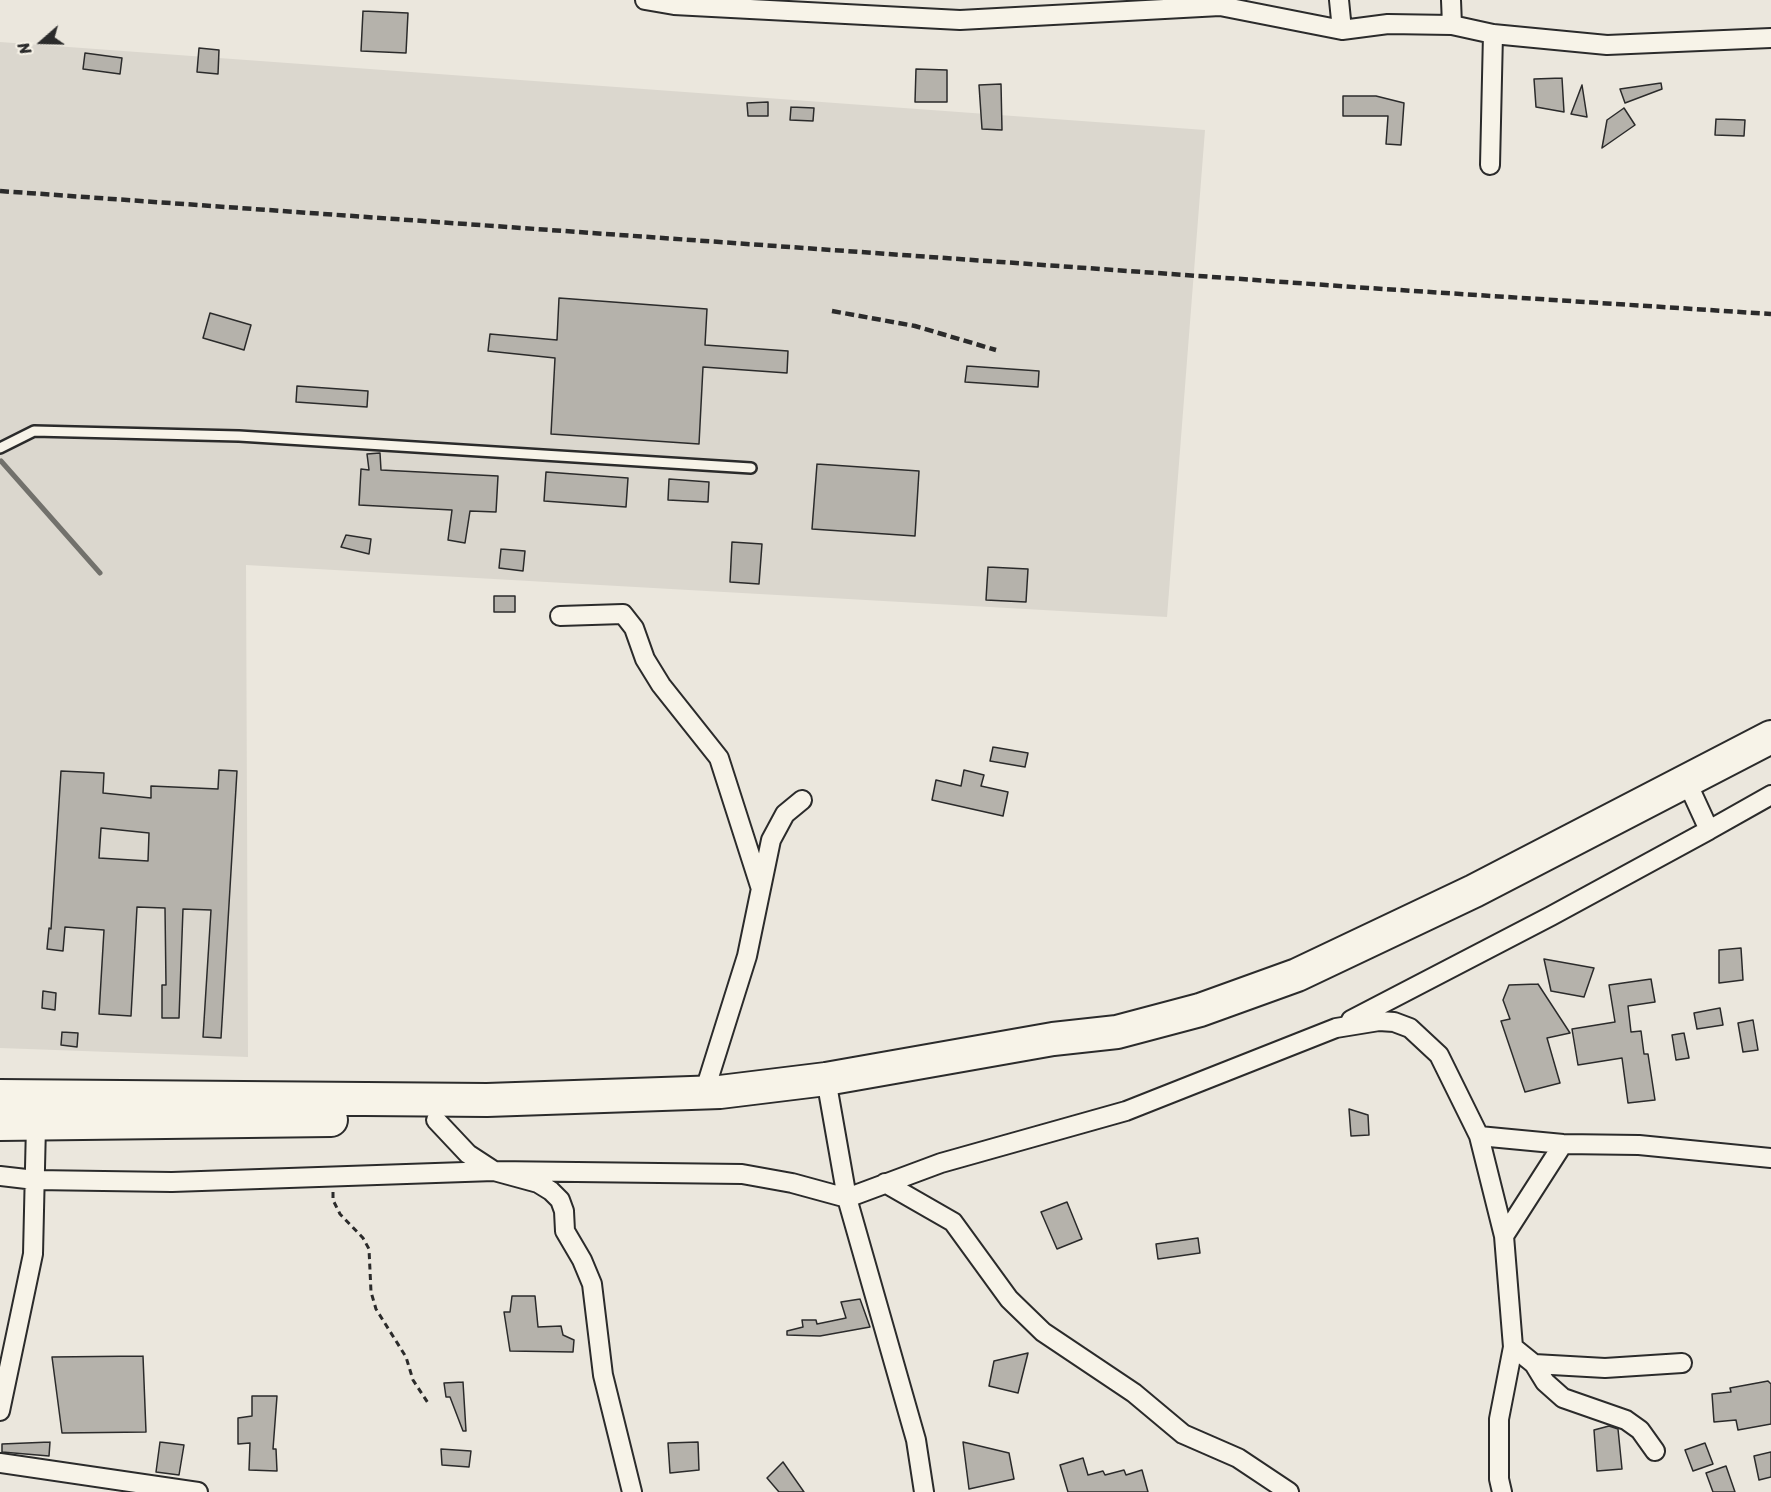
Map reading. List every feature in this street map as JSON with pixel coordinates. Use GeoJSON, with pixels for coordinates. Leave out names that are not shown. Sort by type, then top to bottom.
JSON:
{"type":"FeatureCollection","features":[{"type":"Feature","properties":{"kind":"highway"},"geometry":{"type":"LineString","coordinates":[[0,1124],[436,1120],[486,1116],[723,1110],[1053,1039],[1117,1032],[1200,1010],[1297,975],[1474,891],[1771,737]]}},
{"type":"Feature","properties":{"kind":"highway"},"geometry":{"type":"LineString","coordinates":[[0,1096],[487,1100],[828,1089]]}},
{"type":"Feature","properties":{"kind":"street"},"geometry":{"type":"LineString","coordinates":[[645,0],[674,5],[897,8],[960,20],[1121,6],[1220,3],[1342,30],[1388,24],[1452,25],[1493,34],[1607,45],[1771,38]]}},
{"type":"Feature","properties":{"kind":"street"},"geometry":{"type":"LineString","coordinates":[[1339,0],[1342,30]]}},
{"type":"Feature","properties":{"kind":"street"},"geometry":{"type":"LineString","coordinates":[[1451,0],[1452,25]]}},
{"type":"Feature","properties":{"kind":"street"},"geometry":{"type":"LineString","coordinates":[[1490,165],[1493,34]]}},
{"type":"Feature","properties":{"kind":"street"},"geometry":{"type":"LineString","coordinates":[[560,616],[623,614],[634,628],[645,659],[661,685],[719,759],[760,886]]}},
{"type":"Feature","properties":{"kind":"street"},"geometry":{"type":"LineString","coordinates":[[1686,780],[1709,830]]}},
{"type":"Feature","properties":{"kind":"street"},"geometry":{"type":"LineString","coordinates":[[0,1176],[35,1180],[253,1181],[494,1171],[742,1174],[792,1183],[847,1197],[941,1163],[1126,1111],[1336,1028],[1551,916],[1771,795]]}},
{"type":"Feature","properties":{"kind":"street"},"geometry":{"type":"LineString","coordinates":[[704,1093],[747,956],[771,840],[785,814],[802,800]]}},
{"type":"Feature","properties":{"kind":"street"},"geometry":{"type":"LineString","coordinates":[[1336,1028],[1379,1021],[1410,1028],[1439,1055],[1479,1136],[1504,1236],[1513,1347],[1499,1419],[1499,1479],[1502,1492]]}},
{"type":"Feature","properties":{"kind":"street"},"geometry":{"type":"LineString","coordinates":[[828,1089],[847,1197],[916,1440],[924,1492]]}},
{"type":"Feature","properties":{"kind":"street"},"geometry":{"type":"LineString","coordinates":[[436,1120],[468,1154],[494,1171],[538,1183],[560,1200],[564,1210],[565,1231],[582,1260],[592,1284],[603,1375],[632,1492]]}},
{"type":"Feature","properties":{"kind":"street"},"geometry":{"type":"LineString","coordinates":[[0,1411],[33,1254],[36,1125]]}},
{"type":"Feature","properties":{"kind":"street"},"geometry":{"type":"LineString","coordinates":[[1479,1136],[1563,1144],[1639,1145],[1771,1158]]}},
{"type":"Feature","properties":{"kind":"street"},"geometry":{"type":"LineString","coordinates":[[1504,1236],[1563,1144]]}},
{"type":"Feature","properties":{"kind":"street"},"geometry":{"type":"LineString","coordinates":[[885,1183],[953,1222],[1010,1299],[1043,1332],[1134,1393],[1183,1434],[1238,1458],[1289,1492]]}},
{"type":"Feature","properties":{"kind":"street"},"geometry":{"type":"LineString","coordinates":[[1513,1347],[1534,1365],[1545,1382],[1563,1398],[1626,1420],[1640,1430],[1655,1451]]}},
{"type":"Feature","properties":{"kind":"street"},"geometry":{"type":"LineString","coordinates":[[1534,1365],[1605,1368],[1682,1363]]}},
{"type":"Feature","properties":{"kind":"street"},"geometry":{"type":"LineString","coordinates":[[0,1463],[163,1490],[198,1492]]}},
{"type":"Feature","properties":{"kind":"lane"},"geometry":{"type":"LineString","coordinates":[[0,448],[34,431],[239,435],[751,468]]}},
{"type":"Feature","properties":{"kind":"path"},"geometry":{"type":"LineString","coordinates":[[336,1176],[333,1200],[340,1214],[363,1238],[369,1249],[371,1292],[376,1309],[406,1357],[413,1380],[428,1403]]}},
{"type":"Feature","properties":{"kind":"shaded area"},"geometry":{"type":"Polygon","coordinates":[[[0,42],[1205,130],[1167,617],[246,565],[248,1057],[0,1048],[0,42]]]}},
{"type":"Feature","properties":{"kind":"building"},"geometry":{"type":"Polygon","coordinates":[[[363,11],[408,13],[406,53],[361,51],[363,11]]]}},
{"type":"Feature","properties":{"kind":"building"},"geometry":{"type":"Polygon","coordinates":[[[199,48],[219,50],[218,74],[197,72],[199,48]]]}},
{"type":"Feature","properties":{"kind":"building"},"geometry":{"type":"Polygon","coordinates":[[[85,53],[122,58],[120,74],[83,69],[85,53]]]}},
{"type":"Feature","properties":{"kind":"building"},"geometry":{"type":"Polygon","coordinates":[[[916,69],[947,70],[947,102],[915,102],[916,69]]]}},
{"type":"Feature","properties":{"kind":"building"},"geometry":{"type":"Polygon","coordinates":[[[1562,78],[1564,112],[1536,107],[1534,79],[1562,78]]]}},
{"type":"Feature","properties":{"kind":"building"},"geometry":{"type":"Polygon","coordinates":[[[1661,83],[1662,89],[1625,103],[1620,89],[1661,83]]]}},
{"type":"Feature","properties":{"kind":"building"},"geometry":{"type":"Polygon","coordinates":[[[1001,84],[1002,130],[982,129],[979,85],[1001,84]]]}},
{"type":"Feature","properties":{"kind":"building"},"geometry":{"type":"Polygon","coordinates":[[[1582,85],[1587,117],[1571,114],[1582,85]]]}},
{"type":"Feature","properties":{"kind":"building"},"geometry":{"type":"Polygon","coordinates":[[[1343,96],[1376,96],[1404,103],[1401,145],[1386,144],[1388,116],[1343,116],[1343,96]]]}},
{"type":"Feature","properties":{"kind":"building"},"geometry":{"type":"Polygon","coordinates":[[[768,102],[768,116],[748,116],[747,103],[768,102]]]}},
{"type":"Feature","properties":{"kind":"building"},"geometry":{"type":"Polygon","coordinates":[[[791,107],[814,108],[813,121],[790,120],[791,107]]]}},
{"type":"Feature","properties":{"kind":"building"},"geometry":{"type":"Polygon","coordinates":[[[1624,108],[1635,125],[1602,148],[1607,120],[1624,108]]]}},
{"type":"Feature","properties":{"kind":"building"},"geometry":{"type":"Polygon","coordinates":[[[1716,119],[1745,120],[1744,136],[1715,135],[1716,119]]]}},
{"type":"Feature","properties":{"kind":"building"},"geometry":{"type":"Polygon","coordinates":[[[559,298],[707,309],[705,345],[788,351],[787,373],[703,367],[699,444],[551,434],[555,358],[488,351],[490,334],[557,340],[559,298]]]}},
{"type":"Feature","properties":{"kind":"building"},"geometry":{"type":"Polygon","coordinates":[[[210,313],[251,325],[244,350],[203,338],[210,313]]]}},
{"type":"Feature","properties":{"kind":"building"},"geometry":{"type":"Polygon","coordinates":[[[967,366],[1039,371],[1038,387],[965,382],[967,366]]]}},
{"type":"Feature","properties":{"kind":"building"},"geometry":{"type":"Polygon","coordinates":[[[297,386],[368,391],[367,407],[296,402],[297,386]]]}},
{"type":"Feature","properties":{"kind":"building"},"geometry":{"type":"Polygon","coordinates":[[[380,453],[381,470],[498,476],[496,512],[470,511],[465,543],[448,540],[452,510],[359,505],[361,469],[369,470],[367,454],[380,453]]]}},
{"type":"Feature","properties":{"kind":"building"},"geometry":{"type":"Polygon","coordinates":[[[817,464],[919,471],[915,536],[812,529],[817,464]]]}},
{"type":"Feature","properties":{"kind":"building"},"geometry":{"type":"Polygon","coordinates":[[[546,472],[628,478],[626,507],[544,501],[546,472]]]}},
{"type":"Feature","properties":{"kind":"building"},"geometry":{"type":"Polygon","coordinates":[[[669,479],[709,482],[708,502],[668,500],[669,479]]]}},
{"type":"Feature","properties":{"kind":"building"},"geometry":{"type":"Polygon","coordinates":[[[346,535],[371,539],[369,554],[341,547],[346,535]]]}},
{"type":"Feature","properties":{"kind":"building"},"geometry":{"type":"Polygon","coordinates":[[[732,542],[762,544],[759,584],[730,582],[732,542]]]}},
{"type":"Feature","properties":{"kind":"building"},"geometry":{"type":"Polygon","coordinates":[[[501,549],[525,551],[523,571],[499,568],[501,549]]]}},
{"type":"Feature","properties":{"kind":"building"},"geometry":{"type":"Polygon","coordinates":[[[988,567],[1028,569],[1026,602],[986,600],[988,567]]]}},
{"type":"Feature","properties":{"kind":"building"},"geometry":{"type":"Polygon","coordinates":[[[494,596],[515,596],[515,612],[494,612],[494,596]]]}},
{"type":"Feature","properties":{"kind":"building"},"geometry":{"type":"Polygon","coordinates":[[[993,747],[1028,753],[1025,767],[990,761],[993,747]]]}},
{"type":"Feature","properties":{"kind":"building"},"geometry":{"type":"Polygon","coordinates":[[[219,770],[237,771],[221,1038],[203,1037],[211,910],[183,909],[179,1018],[162,1018],[162,985],[166,985],[165,908],[137,907],[131,1016],[99,1014],[104,930],[65,927],[63,951],[47,949],[49,928],[51,929],[61,771],[104,773],[103,793],[151,798],[151,786],[218,789],[219,770]],[[101,828],[99,858],[148,861],[149,833],[101,828]]]}},
{"type":"Feature","properties":{"kind":"building"},"geometry":{"type":"Polygon","coordinates":[[[964,770],[984,775],[981,786],[1008,792],[1003,816],[932,800],[936,780],[961,786],[964,770]]]}},
{"type":"Feature","properties":{"kind":"building"},"geometry":{"type":"Polygon","coordinates":[[[1741,948],[1743,980],[1719,983],[1719,950],[1741,948]]]}},
{"type":"Feature","properties":{"kind":"building"},"geometry":{"type":"Polygon","coordinates":[[[1544,959],[1594,968],[1584,997],[1551,991],[1544,959]]]}},
{"type":"Feature","properties":{"kind":"building"},"geometry":{"type":"Polygon","coordinates":[[[1651,979],[1655,1002],[1628,1006],[1631,1032],[1641,1031],[1644,1054],[1648,1054],[1655,1100],[1628,1103],[1622,1058],[1578,1065],[1572,1029],[1615,1022],[1609,985],[1651,979]]]}},
{"type":"Feature","properties":{"kind":"building"},"geometry":{"type":"Polygon","coordinates":[[[1538,984],[1570,1033],[1547,1038],[1560,1083],[1525,1092],[1501,1021],[1510,1019],[1503,1000],[1509,985],[1538,984]]]}},
{"type":"Feature","properties":{"kind":"building"},"geometry":{"type":"Polygon","coordinates":[[[43,991],[56,993],[55,1010],[42,1008],[43,991]]]}},
{"type":"Feature","properties":{"kind":"building"},"geometry":{"type":"Polygon","coordinates":[[[1720,1008],[1723,1025],[1697,1029],[1694,1013],[1720,1008]]]}},
{"type":"Feature","properties":{"kind":"building"},"geometry":{"type":"Polygon","coordinates":[[[1753,1020],[1758,1050],[1743,1052],[1738,1023],[1753,1020]]]}},
{"type":"Feature","properties":{"kind":"building"},"geometry":{"type":"Polygon","coordinates":[[[62,1032],[78,1033],[77,1047],[61,1045],[62,1032]]]}},
{"type":"Feature","properties":{"kind":"building"},"geometry":{"type":"Polygon","coordinates":[[[1684,1033],[1689,1058],[1676,1060],[1672,1035],[1684,1033]]]}},
{"type":"Feature","properties":{"kind":"building"},"geometry":{"type":"Polygon","coordinates":[[[1349,1109],[1368,1115],[1369,1135],[1351,1136],[1349,1109]]]}},
{"type":"Feature","properties":{"kind":"building"},"geometry":{"type":"Polygon","coordinates":[[[1067,1202],[1082,1239],[1057,1249],[1041,1212],[1067,1202]]]}},
{"type":"Feature","properties":{"kind":"building"},"geometry":{"type":"Polygon","coordinates":[[[1198,1238],[1200,1253],[1158,1259],[1156,1244],[1198,1238]]]}},
{"type":"Feature","properties":{"kind":"building"},"geometry":{"type":"Polygon","coordinates":[[[512,1296],[535,1296],[538,1327],[561,1326],[563,1335],[574,1340],[573,1352],[510,1351],[504,1312],[510,1312],[512,1296]]]}},
{"type":"Feature","properties":{"kind":"building"},"geometry":{"type":"Polygon","coordinates":[[[860,1299],[870,1327],[820,1336],[787,1335],[787,1331],[803,1327],[802,1320],[816,1320],[817,1324],[846,1318],[841,1302],[860,1299]]]}},
{"type":"Feature","properties":{"kind":"building"},"geometry":{"type":"Polygon","coordinates":[[[1028,1353],[1018,1393],[989,1386],[994,1361],[1028,1353]]]}},
{"type":"Feature","properties":{"kind":"building"},"geometry":{"type":"Polygon","coordinates":[[[143,1356],[146,1432],[62,1433],[52,1357],[143,1356]]]}},
{"type":"Feature","properties":{"kind":"building"},"geometry":{"type":"Polygon","coordinates":[[[1768,1381],[1771,1384],[1771,1424],[1738,1430],[1736,1420],[1714,1422],[1712,1394],[1731,1392],[1730,1388],[1768,1381]]]}},
{"type":"Feature","properties":{"kind":"building"},"geometry":{"type":"Polygon","coordinates":[[[463,1382],[466,1431],[463,1431],[450,1397],[446,1397],[444,1383],[463,1382]]]}},
{"type":"Feature","properties":{"kind":"building"},"geometry":{"type":"Polygon","coordinates":[[[252,1396],[277,1396],[273,1449],[276,1449],[277,1471],[249,1470],[250,1443],[238,1444],[238,1418],[252,1416],[252,1396]]]}},
{"type":"Feature","properties":{"kind":"building"},"geometry":{"type":"Polygon","coordinates":[[[1609,1426],[1618,1429],[1622,1469],[1597,1471],[1594,1430],[1609,1426]]]}},
{"type":"Feature","properties":{"kind":"building"},"geometry":{"type":"Polygon","coordinates":[[[50,1442],[49,1456],[2,1452],[2,1444],[50,1442]]]}},
{"type":"Feature","properties":{"kind":"building"},"geometry":{"type":"Polygon","coordinates":[[[160,1442],[184,1445],[179,1475],[156,1472],[160,1442]]]}},
{"type":"Feature","properties":{"kind":"building"},"geometry":{"type":"Polygon","coordinates":[[[698,1442],[699,1470],[670,1473],[668,1443],[698,1442]]]}},
{"type":"Feature","properties":{"kind":"building"},"geometry":{"type":"Polygon","coordinates":[[[963,1442],[1009,1453],[1014,1479],[969,1489],[963,1442]]]}},
{"type":"Feature","properties":{"kind":"building"},"geometry":{"type":"Polygon","coordinates":[[[1705,1443],[1713,1464],[1693,1471],[1685,1450],[1705,1443]]]}},
{"type":"Feature","properties":{"kind":"building"},"geometry":{"type":"Polygon","coordinates":[[[441,1449],[471,1451],[469,1467],[442,1465],[441,1449]]]}},
{"type":"Feature","properties":{"kind":"building"},"geometry":{"type":"Polygon","coordinates":[[[1771,1452],[1771,1477],[1759,1480],[1754,1456],[1771,1452]]]}},
{"type":"Feature","properties":{"kind":"building"},"geometry":{"type":"Polygon","coordinates":[[[1083,1458],[1088,1475],[1103,1471],[1105,1475],[1124,1470],[1126,1475],[1142,1470],[1148,1492],[1068,1492],[1060,1465],[1083,1458]]]}},
{"type":"Feature","properties":{"kind":"building"},"geometry":{"type":"Polygon","coordinates":[[[783,1462],[804,1492],[779,1492],[767,1478],[783,1462]]]}},
{"type":"Feature","properties":{"kind":"building"},"geometry":{"type":"Polygon","coordinates":[[[1726,1466],[1735,1492],[1713,1492],[1706,1473],[1726,1466]]]}},
{"type":"Feature","properties":{"kind":"waterway"},"geometry":{"type":"LineString","coordinates":[[1,461],[100,573]]}},
{"type":"Feature","properties":{"kind":"railway"},"geometry":{"type":"LineString","coordinates":[[0,191],[1368,288],[1771,314]]}},
{"type":"Feature","properties":{"kind":"railway"},"geometry":{"type":"LineString","coordinates":[[832,311],[915,326],[996,350]]}}]}
